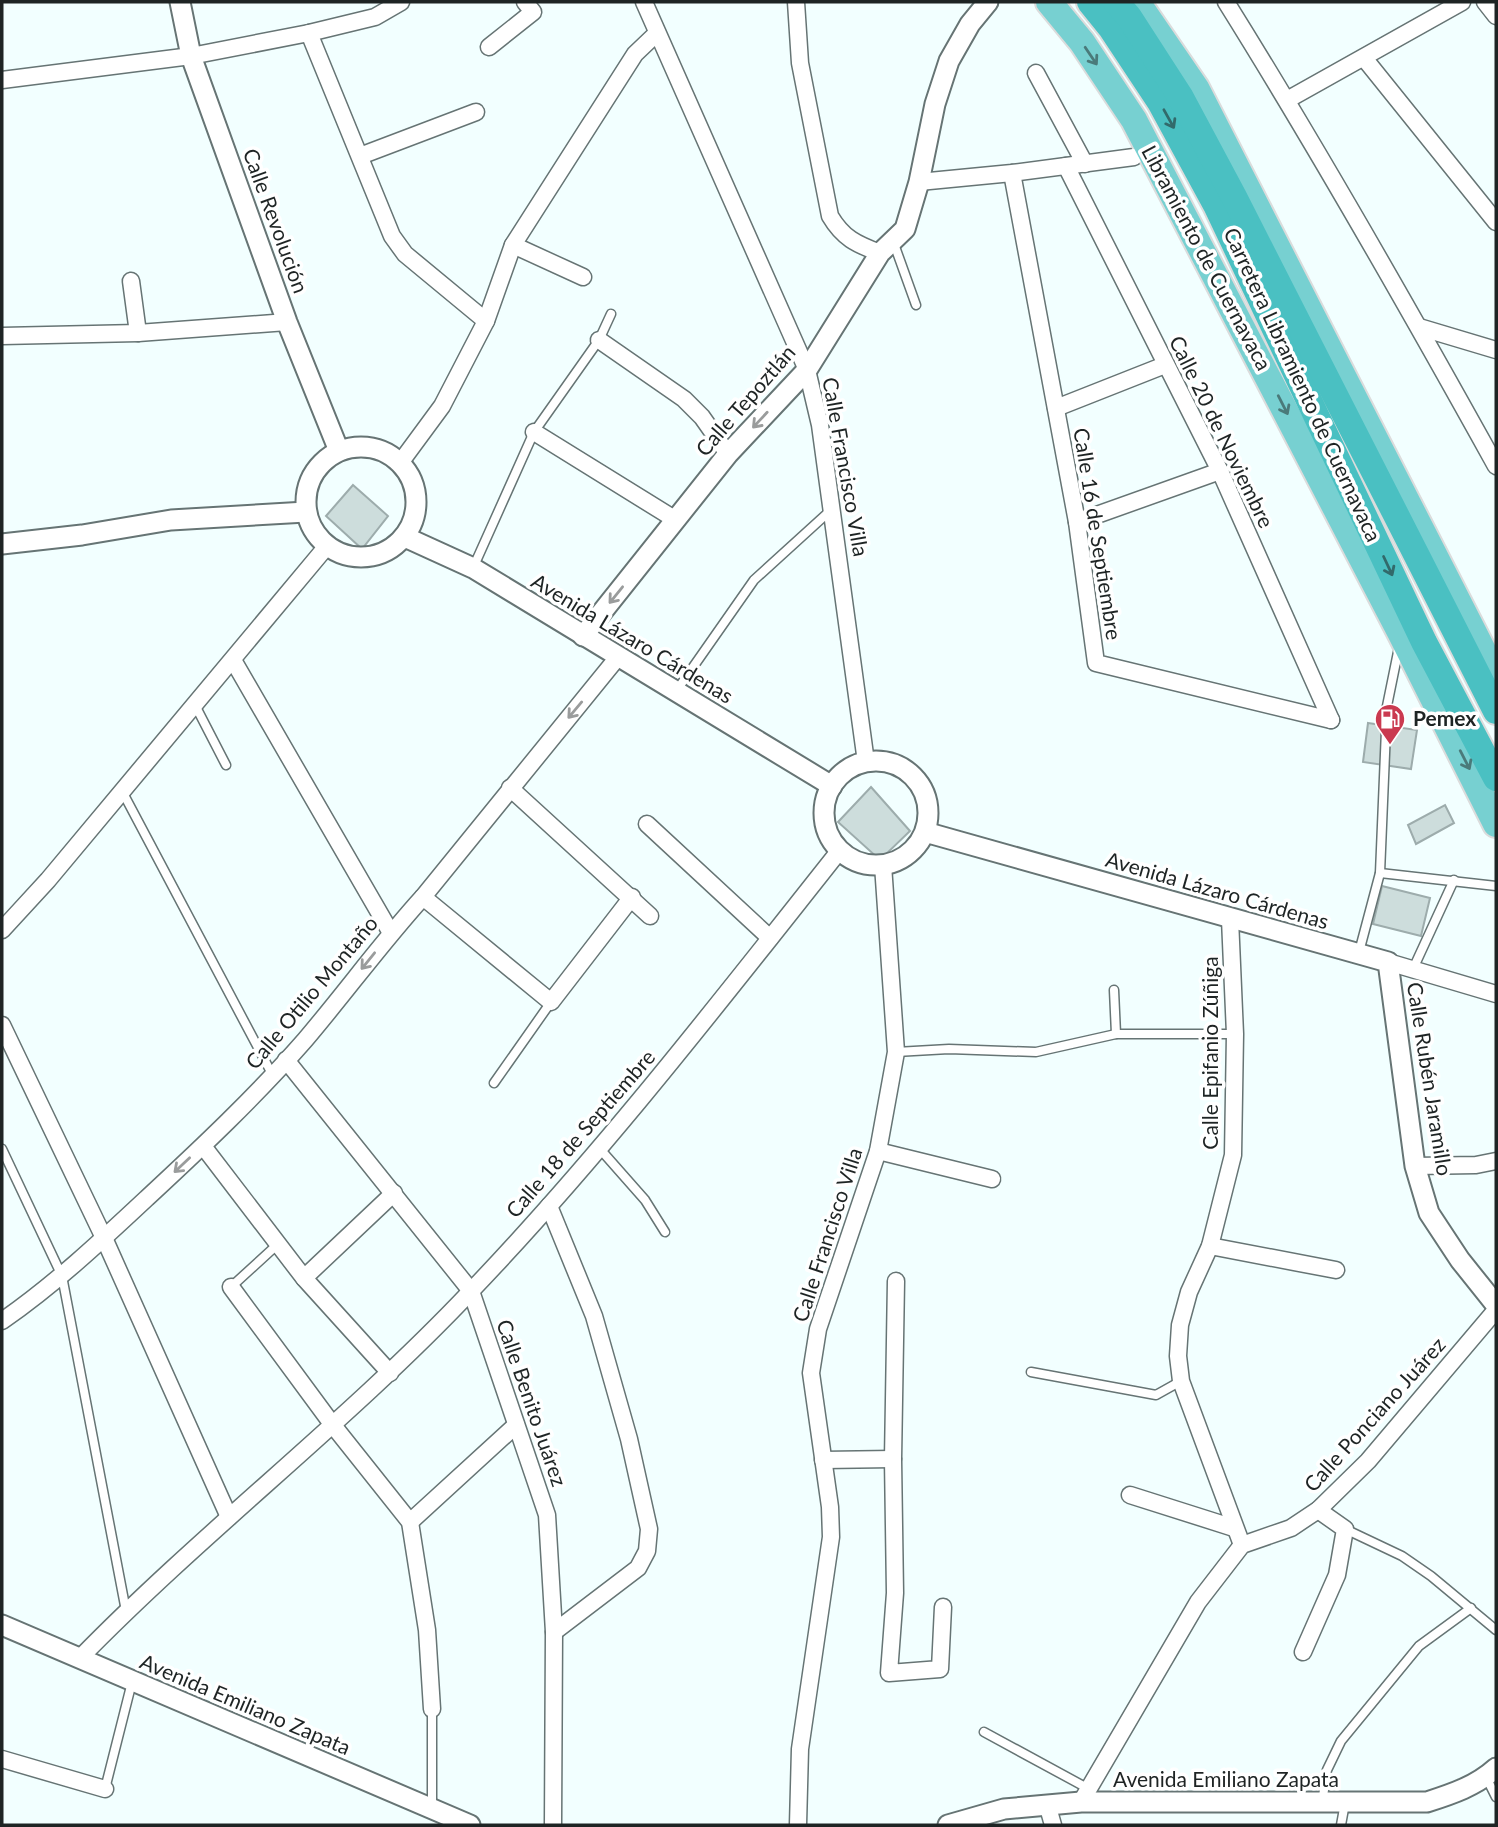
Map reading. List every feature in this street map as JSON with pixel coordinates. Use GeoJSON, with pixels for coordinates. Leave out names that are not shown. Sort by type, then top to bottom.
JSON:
{"type":"FeatureCollection","features":[{"type":"Feature","properties":{"kind":"highway","name":"Carretera Libramiento de Cuernavaca"},"geometry":{"type":"LineString","coordinates":[[1090,2],[1111,27],[1160,102],[1216,205],[1424,642],[1496,778]]}},
{"type":"Feature","properties":{"kind":"highway","name":"Carretera Libramiento de Cuernavaca"},"geometry":{"type":"LineString","coordinates":[[1116,2],[1129,16],[1180,96],[1496,711]]}},
{"type":"Feature","properties":{"kind":"main road","name":"Libramiento de Cuernavaca"},"geometry":{"type":"LineString","coordinates":[[1049,2],[1082,42],[1134,120],[1401,634],[1496,824]]}},
{"type":"Feature","properties":{"kind":"main road"},"geometry":{"type":"LineString","coordinates":[[1137,2],[1196,88],[1496,676]]}},
{"type":"Feature","properties":{"kind":"street","name":"Calle Revolución"},"geometry":{"type":"LineString","coordinates":[[180,2],[191,56],[287,322],[339,451]]}},
{"type":"Feature","properties":{"kind":"street"},"geometry":{"type":"LineString","coordinates":[[2,80],[191,56],[309,33],[375,17],[401,2]]}},
{"type":"Feature","properties":{"kind":"street"},"geometry":{"type":"LineString","coordinates":[[489,47],[533,12],[525,2]]}},
{"type":"Feature","properties":{"kind":"street","name":"Calle Francisco Villa"},"geometry":{"type":"LineString","coordinates":[[643,2],[807,370],[820,425],[866,762]]}},
{"type":"Feature","properties":{"kind":"street"},"geometry":{"type":"LineString","coordinates":[[796,2],[800,63],[830,216],[840,232],[859,245],[886,247]]}},
{"type":"Feature","properties":{"kind":"street","name":"Calle Tepoztlán"},"geometry":{"type":"LineString","coordinates":[[583,636],[728,454],[807,370],[886,247],[905,229],[919,182],[935,104],[949,61],[970,24],[988,2]]}},
{"type":"Feature","properties":{"kind":"street"},"geometry":{"type":"LineString","coordinates":[[1226,2],[1287,100],[1496,466]]}},
{"type":"Feature","properties":{"kind":"street"},"geometry":{"type":"LineString","coordinates":[[1287,100],[1462,2]]}},
{"type":"Feature","properties":{"kind":"street"},"geometry":{"type":"LineString","coordinates":[[1485,2],[1496,16]]}},
{"type":"Feature","properties":{"kind":"street"},"geometry":{"type":"LineString","coordinates":[[309,33],[392,236],[405,254],[486,321]]}},
{"type":"Feature","properties":{"kind":"street"},"geometry":{"type":"LineString","coordinates":[[400,463],[442,406],[486,321],[513,244],[635,54],[657,33]]}},
{"type":"Feature","properties":{"kind":"street"},"geometry":{"type":"LineString","coordinates":[[1364,58],[1496,222]]}},
{"type":"Feature","properties":{"kind":"street"},"geometry":{"type":"LineString","coordinates":[[1035,74],[1086,164]]}},
{"type":"Feature","properties":{"kind":"street"},"geometry":{"type":"LineString","coordinates":[[360,156],[476,112]]}},
{"type":"Feature","properties":{"kind":"street"},"geometry":{"type":"LineString","coordinates":[[919,182],[1134,157]]}},
{"type":"Feature","properties":{"kind":"street","name":"Calle 20 de Noviembre"},"geometry":{"type":"LineString","coordinates":[[1066,166],[1220,471],[1331,720]]}},
{"type":"Feature","properties":{"kind":"street","name":"Calle 16 de Septiembre"},"geometry":{"type":"LineString","coordinates":[[1012,173],[1077,522],[1096,663],[1331,720]]}},
{"type":"Feature","properties":{"kind":"street"},"geometry":{"type":"LineString","coordinates":[[513,244],[583,276]]}},
{"type":"Feature","properties":{"kind":"street"},"geometry":{"type":"LineString","coordinates":[[131,281],[138,333]]}},
{"type":"Feature","properties":{"kind":"street"},"geometry":{"type":"LineString","coordinates":[[2,336],[138,333],[287,322]]}},
{"type":"Feature","properties":{"kind":"street"},"geometry":{"type":"LineString","coordinates":[[1419,327],[1496,350]]}},
{"type":"Feature","properties":{"kind":"street"},"geometry":{"type":"LineString","coordinates":[[600,340],[684,399],[702,416],[728,454]]}},
{"type":"Feature","properties":{"kind":"street"},"geometry":{"type":"LineString","coordinates":[[1056,408],[1165,366]]}},
{"type":"Feature","properties":{"kind":"street"},"geometry":{"type":"LineString","coordinates":[[534,432],[676,520]]}},
{"type":"Feature","properties":{"kind":"street"},"geometry":{"type":"LineString","coordinates":[[352,448],[377,450],[400,463],[410,475],[416,499],[413,523],[405,537],[376,556],[359,558],[342,555],[327,546],[310,525],[306,512],[306,494],[312,476],[323,461],[339,451],[352,448]]}},
{"type":"Feature","properties":{"kind":"street"},"geometry":{"type":"LineString","coordinates":[[1077,522],[1220,471]]}},
{"type":"Feature","properties":{"kind":"street"},"geometry":{"type":"LineString","coordinates":[[2,544],[82,535],[171,520],[306,512]]}},
{"type":"Feature","properties":{"kind":"street","name":"Avenida Lázaro Cárdenas"},"geometry":{"type":"LineString","coordinates":[[405,537],[473,568],[832,786]]}},
{"type":"Feature","properties":{"kind":"street"},"geometry":{"type":"LineString","coordinates":[[2,930],[48,880],[327,546]]}},
{"type":"Feature","properties":{"kind":"street","name":"Calle Otilio Montaño"},"geometry":{"type":"LineString","coordinates":[[2,1321],[62,1276],[104,1238],[203,1146],[286,1060],[424,897],[618,657]]}},
{"type":"Feature","properties":{"kind":"street"},"geometry":{"type":"LineString","coordinates":[[233,660],[391,933]]}},
{"type":"Feature","properties":{"kind":"street"},"geometry":{"type":"LineString","coordinates":[[866,762],[894,765],[916,780],[928,805],[925,832],[918,844],[908,854],[883,865],[852,859],[840,850],[830,836],[825,820],[825,803],[832,786],[841,775],[866,762]]}},
{"type":"Feature","properties":{"kind":"street"},"geometry":{"type":"LineString","coordinates":[[510,788],[650,916]]}},
{"type":"Feature","properties":{"kind":"street"},"geometry":{"type":"LineString","coordinates":[[647,824],[770,938]]}},
{"type":"Feature","properties":{"kind":"street","name":"Avenida Lázaro Cárdenas"},"geometry":{"type":"LineString","coordinates":[[925,832],[1359,953],[1496,995]]}},
{"type":"Feature","properties":{"kind":"street","name":"Calle 18 de Septiembre"},"geometry":{"type":"LineString","coordinates":[[80,1658],[125,1611],[390,1373],[471,1291],[600,1149],[840,850]]}},
{"type":"Feature","properties":{"kind":"street","name":"Calle Francisco Villa"},"geometry":{"type":"LineString","coordinates":[[799,1825],[800,1749],[831,1537],[830,1507],[811,1373],[818,1329],[877,1151],[896,1052],[883,865]]}},
{"type":"Feature","properties":{"kind":"street"},"geometry":{"type":"LineString","coordinates":[[424,897],[551,1002],[632,897]]}},
{"type":"Feature","properties":{"kind":"street","name":"Calle Epifanio Zúñiga"},"geometry":{"type":"LineString","coordinates":[[1230,919],[1235,1034],[1233,1155],[1224,1201],[1210,1246],[1189,1292],[1180,1325],[1178,1356],[1181,1381],[1242,1545]]}},
{"type":"Feature","properties":{"kind":"street","name":"Calle Rubén Jaramillo"},"geometry":{"type":"LineString","coordinates":[[1388,962],[1415,1166],[1429,1213],[1496,1308]]}},
{"type":"Feature","properties":{"kind":"street"},"geometry":{"type":"LineString","coordinates":[[2,1025],[104,1238],[229,1517]]}},
{"type":"Feature","properties":{"kind":"street","name":"Calle Benito Juárez"},"geometry":{"type":"LineString","coordinates":[[286,1060],[471,1291],[547,1515],[554,1632],[553,1825]]}},
{"type":"Feature","properties":{"kind":"street"},"geometry":{"type":"LineString","coordinates":[[203,1146],[304,1278],[390,1373]]}},
{"type":"Feature","properties":{"kind":"street"},"geometry":{"type":"LineString","coordinates":[[877,1151],[992,1180]]}},
{"type":"Feature","properties":{"kind":"street"},"geometry":{"type":"LineString","coordinates":[[1415,1166],[1476,1166],[1496,1161]]}},
{"type":"Feature","properties":{"kind":"street"},"geometry":{"type":"LineString","coordinates":[[304,1278],[394,1193]]}},
{"type":"Feature","properties":{"kind":"street"},"geometry":{"type":"LineString","coordinates":[[549,1206],[594,1316],[629,1439],[649,1529],[647,1551],[638,1568],[554,1632]]}},
{"type":"Feature","properties":{"kind":"street"},"geometry":{"type":"LineString","coordinates":[[1210,1246],[1336,1270]]}},
{"type":"Feature","properties":{"kind":"street"},"geometry":{"type":"LineString","coordinates":[[896,1281],[893,1459],[895,1592],[890,1673],[940,1669],[943,1607]]}},
{"type":"Feature","properties":{"kind":"street"},"geometry":{"type":"LineString","coordinates":[[231,1287],[332,1424],[410,1522],[427,1630],[432,1709]]}},
{"type":"Feature","properties":{"kind":"street","name":"Calle Ponciano Juárez"},"geometry":{"type":"LineString","coordinates":[[1242,1545],[1291,1528],[1318,1510],[1368,1461],[1496,1308]]}},
{"type":"Feature","properties":{"kind":"street"},"geometry":{"type":"LineString","coordinates":[[410,1522],[516,1425]]}},
{"type":"Feature","properties":{"kind":"street"},"geometry":{"type":"LineString","coordinates":[[823,1460],[893,1459]]}},
{"type":"Feature","properties":{"kind":"street"},"geometry":{"type":"LineString","coordinates":[[1130,1494],[1234,1528]]}},
{"type":"Feature","properties":{"kind":"street"},"geometry":{"type":"LineString","coordinates":[[1303,1652],[1337,1575],[1345,1528],[1318,1510]]}},
{"type":"Feature","properties":{"kind":"street"},"geometry":{"type":"LineString","coordinates":[[1085,1795],[1198,1602],[1242,1545]]}},
{"type":"Feature","properties":{"kind":"street","name":"Avenida Emiliano Zapata"},"geometry":{"type":"LineString","coordinates":[[2,1625],[470,1825]]}},
{"type":"Feature","properties":{"kind":"street"},"geometry":{"type":"LineString","coordinates":[[2,1759],[105,1788]]}},
{"type":"Feature","properties":{"kind":"street","name":"Avenida Emiliano Zapata"},"geometry":{"type":"LineString","coordinates":[[948,1825],[1004,1809],[1048,1804],[1085,1795],[1322,1803],[1427,1802],[1459,1792],[1491,1772]]}},
{"type":"Feature","properties":{"kind":"street"},"geometry":{"type":"LineString","coordinates":[[1048,1804],[1053,1825]]}},
{"type":"Feature","properties":{"kind":"lane"},"geometry":{"type":"LineString","coordinates":[[886,247],[916,305]]}},
{"type":"Feature","properties":{"kind":"lane"},"geometry":{"type":"LineString","coordinates":[[473,568],[534,432],[600,340],[611,314]]}},
{"type":"Feature","properties":{"kind":"lane"},"geometry":{"type":"LineString","coordinates":[[675,693],[754,580],[832,509]]}},
{"type":"Feature","properties":{"kind":"lane"},"geometry":{"type":"LineString","coordinates":[[1359,953],[1380,873],[1387,705],[1401,634]]}},
{"type":"Feature","properties":{"kind":"lane"},"geometry":{"type":"LineString","coordinates":[[195,705],[226,765]]}},
{"type":"Feature","properties":{"kind":"lane"},"geometry":{"type":"LineString","coordinates":[[122,791],[272,1074]]}},
{"type":"Feature","properties":{"kind":"lane"},"geometry":{"type":"LineString","coordinates":[[1380,873],[1496,886]]}},
{"type":"Feature","properties":{"kind":"lane"},"geometry":{"type":"LineString","coordinates":[[1413,969],[1454,880]]}},
{"type":"Feature","properties":{"kind":"lane"},"geometry":{"type":"LineString","coordinates":[[1114,990],[1116,1034]]}},
{"type":"Feature","properties":{"kind":"lane"},"geometry":{"type":"LineString","coordinates":[[494,1083],[551,1002]]}},
{"type":"Feature","properties":{"kind":"lane"},"geometry":{"type":"LineString","coordinates":[[896,1052],[950,1049],[1036,1052],[1116,1034],[1235,1034]]}},
{"type":"Feature","properties":{"kind":"lane"},"geometry":{"type":"LineString","coordinates":[[2,1149],[62,1276],[125,1611]]}},
{"type":"Feature","properties":{"kind":"lane"},"geometry":{"type":"LineString","coordinates":[[600,1149],[645,1200],[665,1232]]}},
{"type":"Feature","properties":{"kind":"lane"},"geometry":{"type":"LineString","coordinates":[[231,1287],[278,1244]]}},
{"type":"Feature","properties":{"kind":"lane"},"geometry":{"type":"LineString","coordinates":[[1031,1372],[1156,1395],[1181,1381]]}},
{"type":"Feature","properties":{"kind":"lane"},"geometry":{"type":"LineString","coordinates":[[1345,1528],[1402,1556],[1496,1630]]}},
{"type":"Feature","properties":{"kind":"lane"},"geometry":{"type":"LineString","coordinates":[[1322,1803],[1327,1770],[1341,1741],[1419,1646],[1471,1608]]}},
{"type":"Feature","properties":{"kind":"lane"},"geometry":{"type":"LineString","coordinates":[[105,1788],[132,1682]]}},
{"type":"Feature","properties":{"kind":"lane"},"geometry":{"type":"LineString","coordinates":[[432,1709],[432,1810]]}},
{"type":"Feature","properties":{"kind":"lane"},"geometry":{"type":"LineString","coordinates":[[984,1732],[1085,1795]]}},
{"type":"Feature","properties":{"kind":"lane"},"geometry":{"type":"LineString","coordinates":[[1491,1772],[1496,1797]]}},
{"type":"Feature","properties":{"kind":"lane"},"geometry":{"type":"LineString","coordinates":[[1341,1825],[1345,1803]]}},
{"type":"Feature","properties":{"kind":"building"},"geometry":{"type":"Polygon","coordinates":[[[353,485],[388,516],[362,549],[326,516],[353,485]]]}},
{"type":"Feature","properties":{"kind":"building","name":"Pemex"},"geometry":{"type":"Polygon","coordinates":[[[1368,723],[1417,730],[1411,769],[1363,762],[1368,723]]]}},
{"type":"Feature","properties":{"kind":"building"},"geometry":{"type":"Polygon","coordinates":[[[871,787],[910,831],[880,860],[838,822],[871,787]]]}},
{"type":"Feature","properties":{"kind":"building"},"geometry":{"type":"Polygon","coordinates":[[[1445,805],[1454,823],[1416,844],[1408,825],[1445,805]]]}},
{"type":"Feature","properties":{"kind":"building"},"geometry":{"type":"Polygon","coordinates":[[[1382,886],[1430,898],[1421,936],[1373,924],[1382,886]]]}},
{"type":"Feature","properties":{"kind":"place","name":"Pemex"},"geometry":{"type":"Point","coordinates":[1390,746]}}]}
